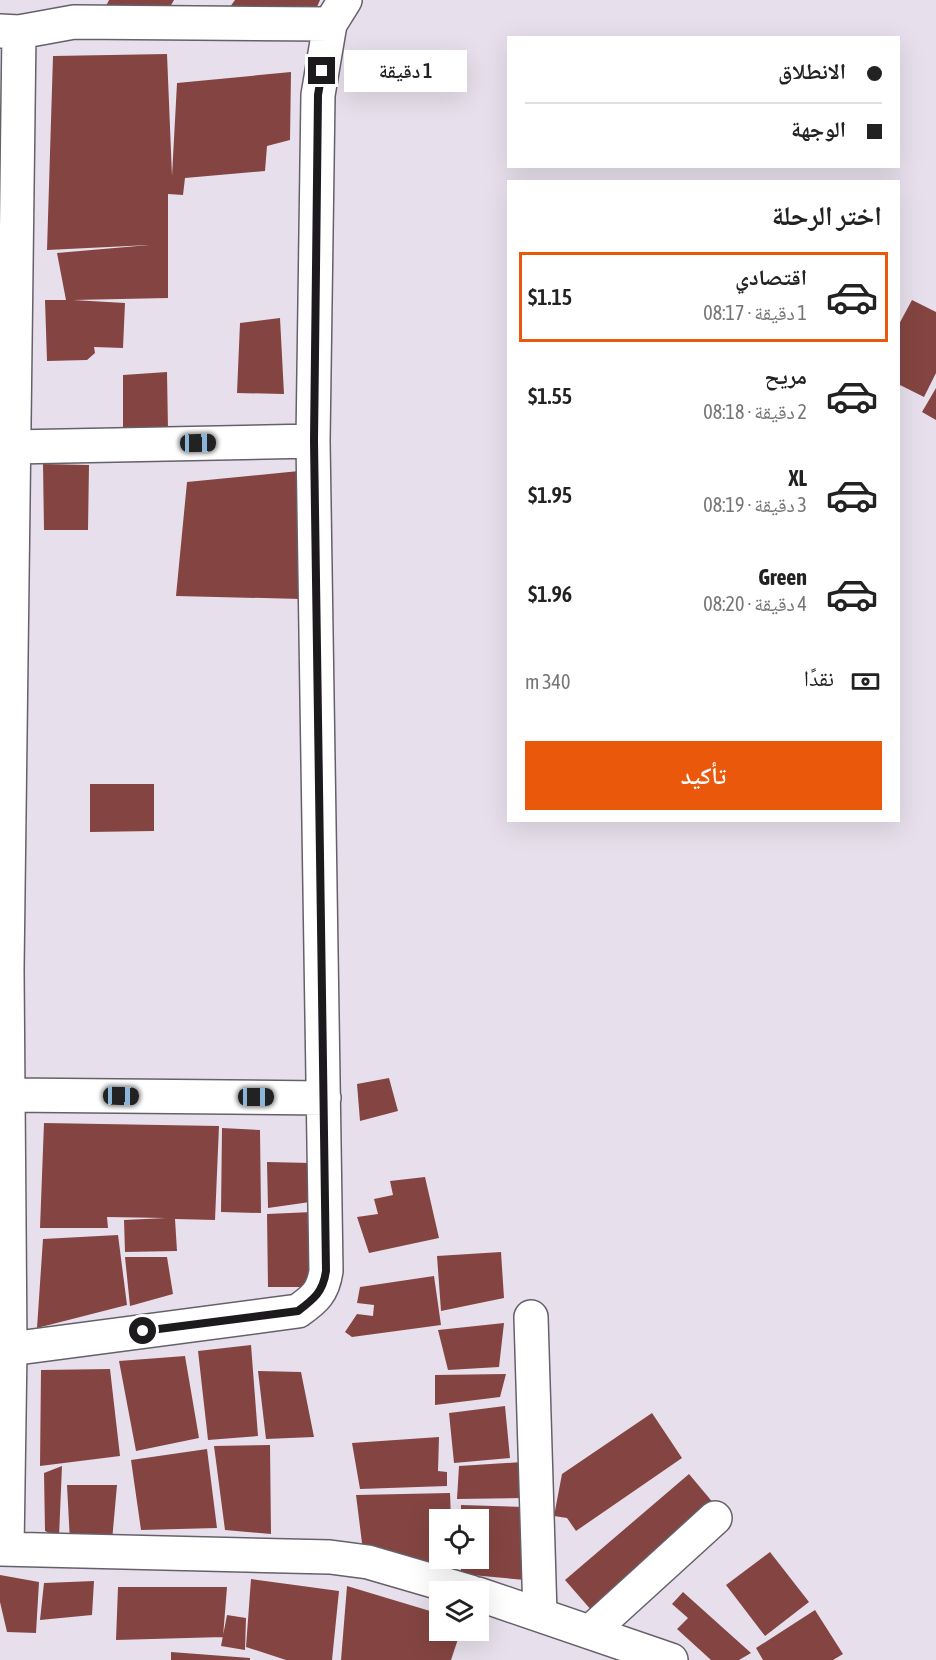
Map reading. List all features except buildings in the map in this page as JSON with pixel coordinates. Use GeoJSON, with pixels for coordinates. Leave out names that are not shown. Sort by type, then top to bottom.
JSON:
{"type":"FeatureCollection","features":[{"type":"Feature","properties":{"kind":"street"},"geometry":{"type":"LineString","coordinates":[[10,1349],[298,1311],[314,1300],[324,1287],[326,1271],[324,1098],[314,441],[318,95],[338,12],[79,11],[9,32],[9,426],[4,970],[8,1095],[10,1349],[4,1549],[330,1557],[368,1562],[433,1581]]}},
{"type":"Feature","properties":{"kind":"street"},"geometry":{"type":"LineString","coordinates":[[9,426],[314,441]]}},
{"type":"Feature","properties":{"kind":"street"},"geometry":{"type":"LineString","coordinates":[[8,1095],[324,1098]]}},
{"type":"Feature","properties":{"kind":"street"},"geometry":{"type":"LineString","coordinates":[[531,1317],[540,1614]]}},
{"type":"Feature","properties":{"kind":"street"},"geometry":{"type":"LineString","coordinates":[[591,1631],[715,1518]]}},
{"type":"Feature","properties":{"kind":"street"},"geometry":{"type":"LineString","coordinates":[[489,1598],[671,1660]]}},
{"type":"Feature","properties":{"kind":"route"},"geometry":{"type":"LineString","coordinates":[[143,1331],[298,1311],[314,1300],[324,1287],[326,1271],[314,441],[318,95],[322,71]]}}]}
